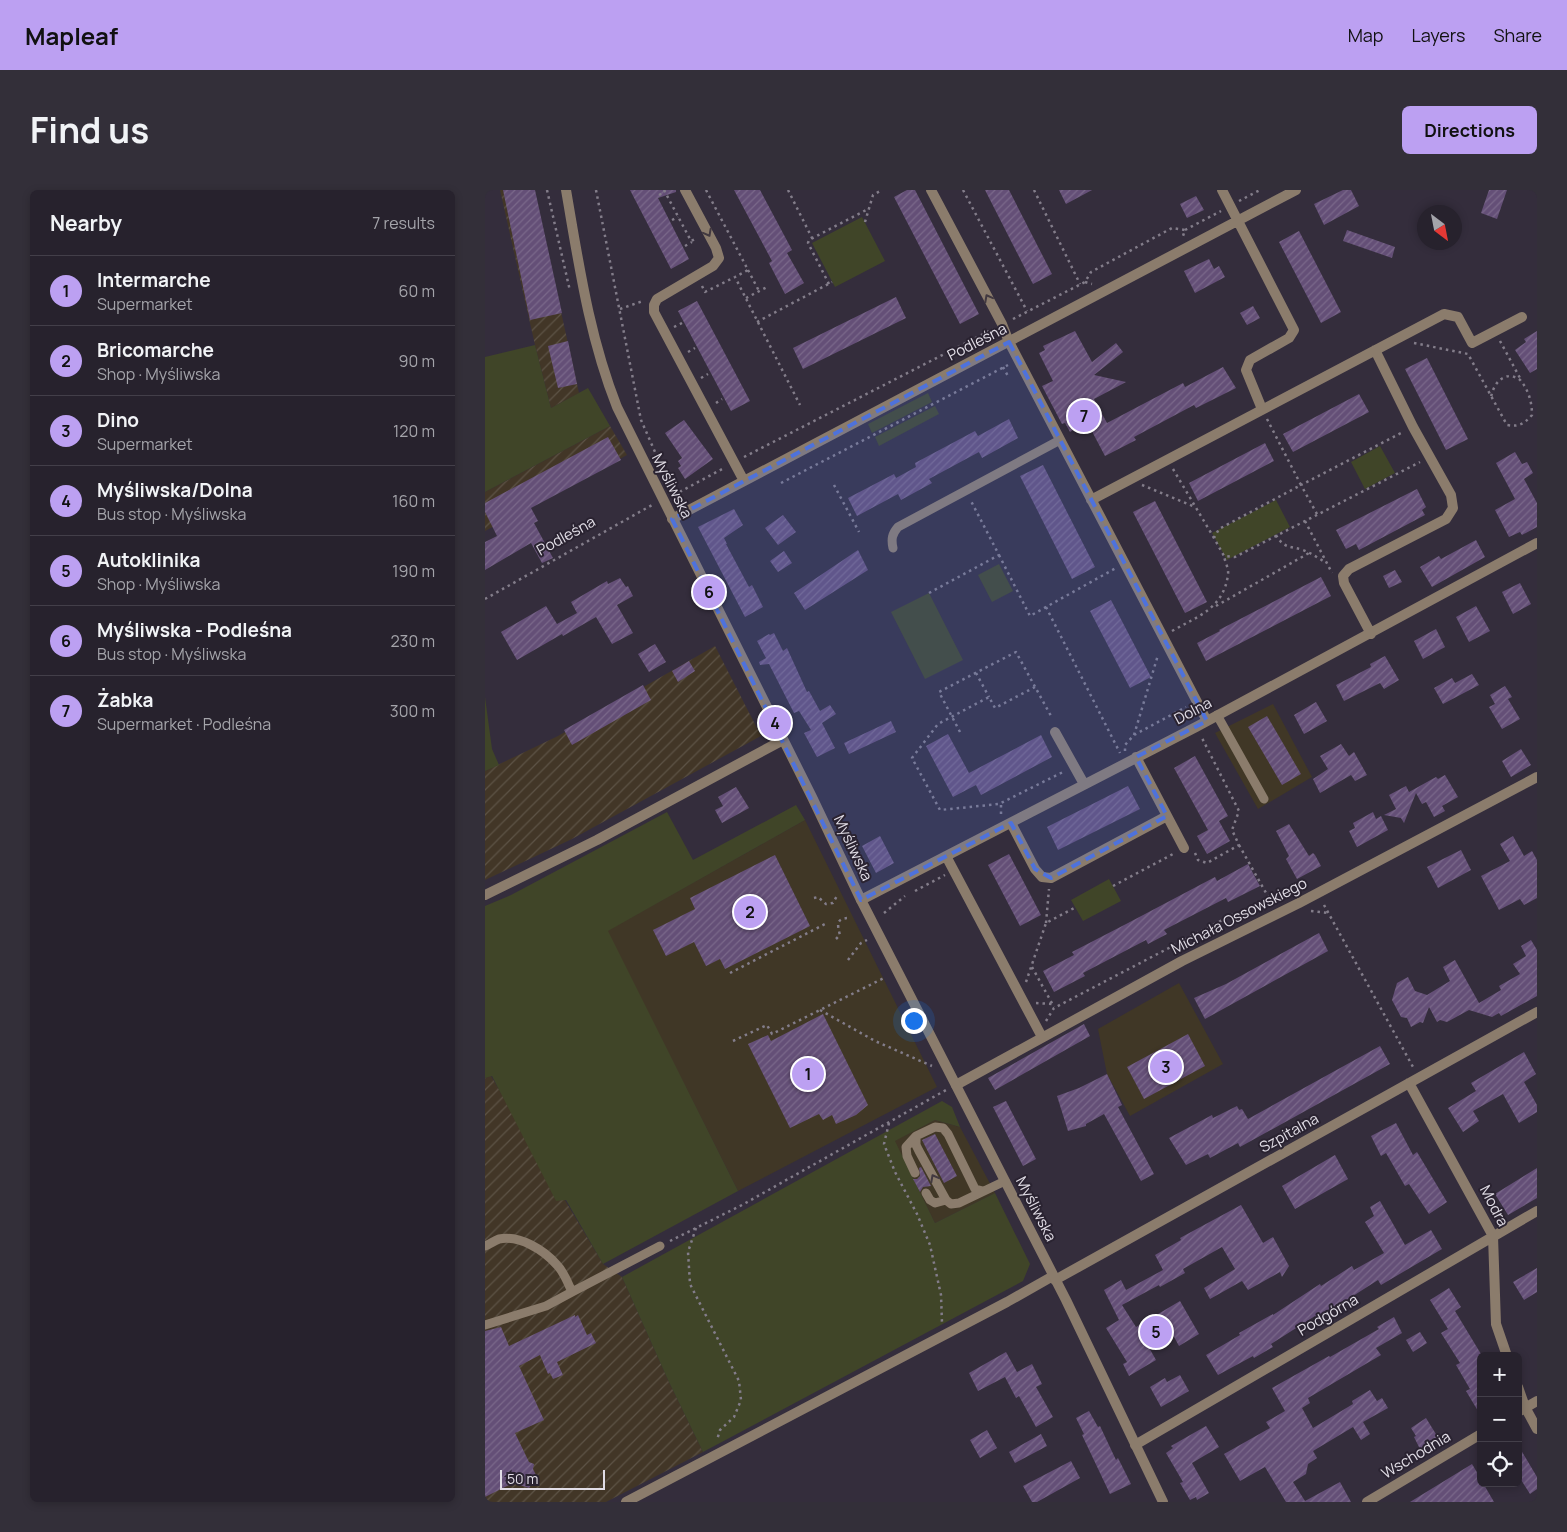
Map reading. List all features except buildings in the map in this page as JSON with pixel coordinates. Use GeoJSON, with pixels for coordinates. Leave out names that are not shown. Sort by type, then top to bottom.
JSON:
{"type":"FeatureCollection","features":[{"type":"Feature","properties":{"kind":"street","name":"Myśliwska"},"geometry":{"type":"LineString","coordinates":[[566,190],[593,334],[604,374],[633,440],[861,900],[1054,1278],[1163,1502]]}},
{"type":"Feature","properties":{"kind":"street"},"geometry":{"type":"LineString","coordinates":[[685,190],[716,248],[719,258],[713,266],[664,294],[653,305],[657,318],[744,480]]}},
{"type":"Feature","properties":{"kind":"street"},"geometry":{"type":"LineString","coordinates":[[1221,190],[1294,330],[1289,338],[1250,360],[1246,370],[1262,409]]}},
{"type":"Feature","properties":{"kind":"street","name":"Podleśna"},"geometry":{"type":"LineString","coordinates":[[673,519],[1296,190]]}},
{"type":"Feature","properties":{"kind":"street"},"geometry":{"type":"LineString","coordinates":[[936,192],[1009,341],[1207,720]]}},
{"type":"Feature","properties":{"kind":"street"},"geometry":{"type":"LineString","coordinates":[[1091,500],[1444,314],[1458,317],[1472,343],[1521,316]]}},
{"type":"Feature","properties":{"kind":"street"},"geometry":{"type":"LineString","coordinates":[[1371,634],[1344,583],[1343,576],[1349,569],[1446,520],[1453,508],[1451,495],[1413,427],[1375,350]]}},
{"type":"Feature","properties":{"kind":"street","name":"Dolna"},"geometry":{"type":"LineString","coordinates":[[861,900],[1084,784],[1123,758],[1136,757],[1217,715],[1371,634],[1537,543]]}},
{"type":"Feature","properties":{"kind":"street"},"geometry":{"type":"LineString","coordinates":[[1055,732],[1084,784]]}},
{"type":"Feature","properties":{"kind":"street"},"geometry":{"type":"LineString","coordinates":[[485,895],[597,840],[783,740]]}},
{"type":"Feature","properties":{"kind":"street"},"geometry":{"type":"LineString","coordinates":[[1136,757],[1184,848]]}},
{"type":"Feature","properties":{"kind":"street","name":"Michała Ossowskiego"},"geometry":{"type":"LineString","coordinates":[[956,1085],[1182,961],[1299,903],[1537,777]]}},
{"type":"Feature","properties":{"kind":"street"},"geometry":{"type":"LineString","coordinates":[[1011,823],[1035,869],[1043,877],[1051,878],[1167,816]]}},
{"type":"Feature","properties":{"kind":"street"},"geometry":{"type":"LineString","coordinates":[[946,856],[1025,1001],[1042,1037]]}},
{"type":"Feature","properties":{"kind":"street","name":"Szpitalna"},"geometry":{"type":"LineString","coordinates":[[626,1502],[1054,1278],[1537,1012]]}},
{"type":"Feature","properties":{"kind":"street","name":"Modra"},"geometry":{"type":"LineString","coordinates":[[1409,1083],[1493,1236],[1496,1324],[1506,1352]]}},
{"type":"Feature","properties":{"kind":"street","name":"Podgórna"},"geometry":{"type":"LineString","coordinates":[[1135,1445],[1537,1211]]}},
{"type":"Feature","properties":{"kind":"street"},"geometry":{"type":"LineString","coordinates":[[1537,1400],[1522,1409],[1537,1428]]}},
{"type":"Feature","properties":{"kind":"street","name":"Wschodnia"},"geometry":{"type":"LineString","coordinates":[[1367,1502],[1477,1436]]}},
{"type":"Feature","properties":{"kind":"lane"},"geometry":{"type":"LineString","coordinates":[[893,548],[891,540],[893,533],[898,527],[1060,440]]}},
{"type":"Feature","properties":{"kind":"lane"},"geometry":{"type":"LineString","coordinates":[[1217,715],[1264,799]]}},
{"type":"Feature","properties":{"kind":"lane"},"geometry":{"type":"LineString","coordinates":[[915,1173],[907,1156],[906,1147],[916,1136],[935,1127],[943,1128],[948,1134],[975,1189],[983,1191]]}},
{"type":"Feature","properties":{"kind":"lane"},"geometry":{"type":"LineString","coordinates":[[916,1136],[916,1145],[945,1200],[951,1204],[959,1203],[1005,1181]]}},
{"type":"Feature","properties":{"kind":"lane"},"geometry":{"type":"LineString","coordinates":[[926,1193],[930,1200],[935,1203],[945,1200]]}},
{"type":"Feature","properties":{"kind":"lane"},"geometry":{"type":"LineString","coordinates":[[485,1246],[498,1240],[509,1238],[525,1242],[540,1250],[558,1265],[572,1292]]}},
{"type":"Feature","properties":{"kind":"lane"},"geometry":{"type":"LineString","coordinates":[[485,1325],[546,1306],[660,1246]]}},
{"type":"Feature","properties":{"kind":"path"},"geometry":{"type":"LineString","coordinates":[[596,190],[641,420],[659,462]]}},
{"type":"Feature","properties":{"kind":"path"},"geometry":{"type":"LineString","coordinates":[[706,190],[759,291]]}},
{"type":"Feature","properties":{"kind":"path"},"geometry":{"type":"LineString","coordinates":[[788,190],[814,242]]}},
{"type":"Feature","properties":{"kind":"path"},"geometry":{"type":"LineString","coordinates":[[865,222],[873,194],[882,190]]}},
{"type":"Feature","properties":{"kind":"path"},"geometry":{"type":"LineString","coordinates":[[963,190],[1027,311]]}},
{"type":"Feature","properties":{"kind":"path"},"geometry":{"type":"LineString","coordinates":[[1034,190],[1080,284]]}},
{"type":"Feature","properties":{"kind":"path"},"geometry":{"type":"LineString","coordinates":[[659,195],[664,191],[691,241]]}},
{"type":"Feature","properties":{"kind":"path"},"geometry":{"type":"LineString","coordinates":[[757,322],[831,283],[808,244],[812,237],[868,209]]}},
{"type":"Feature","properties":{"kind":"path"},"geometry":{"type":"LineString","coordinates":[[672,220],[678,217]]}},
{"type":"Feature","properties":{"kind":"path"},"geometry":{"type":"LineString","coordinates":[[1085,282],[1091,272],[1172,228],[1185,230],[1181,242]]}},
{"type":"Feature","properties":{"kind":"path"},"geometry":{"type":"LineString","coordinates":[[685,246],[707,232]]}},
{"type":"Feature","properties":{"kind":"path"},"geometry":{"type":"LineString","coordinates":[[697,275],[705,292],[748,270]]}},
{"type":"Feature","properties":{"kind":"path"},"geometry":{"type":"LineString","coordinates":[[735,277],[800,404]]}},
{"type":"Feature","properties":{"kind":"path"},"geometry":{"type":"LineString","coordinates":[[670,487],[674,495],[734,462],[1080,284],[1085,282],[1098,285]]}},
{"type":"Feature","properties":{"kind":"path"},"geometry":{"type":"LineString","coordinates":[[745,298],[769,286]]}},
{"type":"Feature","properties":{"kind":"path"},"geometry":{"type":"LineString","coordinates":[[619,310],[642,301],[653,305]]}},
{"type":"Feature","properties":{"kind":"path"},"geometry":{"type":"LineString","coordinates":[[673,328],[682,323]]}},
{"type":"Feature","properties":{"kind":"path"},"geometry":{"type":"LineString","coordinates":[[1396,339],[1468,354],[1475,350]]}},
{"type":"Feature","properties":{"kind":"path"},"geometry":{"type":"LineString","coordinates":[[1468,354],[1507,425],[1516,426],[1525,423],[1533,415],[1532,402],[1498,339]]}},
{"type":"Feature","properties":{"kind":"path"},"geometry":{"type":"LineString","coordinates":[[687,352],[695,348]]}},
{"type":"Feature","properties":{"kind":"path"},"geometry":{"type":"LineString","coordinates":[[781,483],[1013,362]]}},
{"type":"Feature","properties":{"kind":"path"},"geometry":{"type":"LineString","coordinates":[[1003,367],[1009,378]]}},
{"type":"Feature","properties":{"kind":"path"},"geometry":{"type":"LineString","coordinates":[[701,378],[708,374]]}},
{"type":"Feature","properties":{"kind":"path"},"geometry":{"type":"LineString","coordinates":[[1491,397],[1497,382],[1505,376],[1514,376],[1520,380]]}},
{"type":"Feature","properties":{"kind":"path"},"geometry":{"type":"LineString","coordinates":[[714,404],[722,399]]}},
{"type":"Feature","properties":{"kind":"path"},"geometry":{"type":"LineString","coordinates":[[1262,409],[1317,514]]}},
{"type":"Feature","properties":{"kind":"path"},"geometry":{"type":"LineString","coordinates":[[1214,538],[1219,529],[1413,427]]}},
{"type":"Feature","properties":{"kind":"path"},"geometry":{"type":"LineString","coordinates":[[1224,556],[1235,557],[1430,456]]}},
{"type":"Feature","properties":{"kind":"path"},"geometry":{"type":"LineString","coordinates":[[1167,460],[1197,507],[1224,556],[1228,574],[1219,600],[1213,608]]}},
{"type":"Feature","properties":{"kind":"path"},"geometry":{"type":"LineString","coordinates":[[1129,480],[1197,507]]}},
{"type":"Feature","properties":{"kind":"path"},"geometry":{"type":"LineString","coordinates":[[834,485],[859,532]]}},
{"type":"Feature","properties":{"kind":"path"},"geometry":{"type":"LineString","coordinates":[[965,490],[1030,616],[1125,564]]}},
{"type":"Feature","properties":{"kind":"path","name":"Podleśna"},"geometry":{"type":"LineString","coordinates":[[485,599],[662,499]]}},
{"type":"Feature","properties":{"kind":"path"},"geometry":{"type":"LineString","coordinates":[[1305,520],[1333,574],[1343,576]]}},
{"type":"Feature","properties":{"kind":"path"},"geometry":{"type":"LineString","coordinates":[[1276,535],[1279,541],[1289,548],[1299,549],[1327,562]]}},
{"type":"Feature","properties":{"kind":"path"},"geometry":{"type":"LineString","coordinates":[[1163,637],[1309,553]]}},
{"type":"Feature","properties":{"kind":"path"},"geometry":{"type":"LineString","coordinates":[[929,593],[999,556]]}},
{"type":"Feature","properties":{"kind":"path"},"geometry":{"type":"LineString","coordinates":[[1046,607],[1123,758]]}},
{"type":"Feature","properties":{"kind":"path"},"geometry":{"type":"LineString","coordinates":[[1134,735],[1160,648]]}},
{"type":"Feature","properties":{"kind":"path"},"geometry":{"type":"LineString","coordinates":[[960,732],[939,692],[1016,652],[1051,716]]}},
{"type":"Feature","properties":{"kind":"path"},"geometry":{"type":"LineString","coordinates":[[976,673],[995,708],[1035,687]]}},
{"type":"Feature","properties":{"kind":"path"},"geometry":{"type":"LineString","coordinates":[[989,697],[938,724],[912,758],[940,810],[1001,803],[1074,766]]}},
{"type":"Feature","properties":{"kind":"path"},"geometry":{"type":"LineString","coordinates":[[1123,758],[1125,745],[1134,735],[1190,705]]}},
{"type":"Feature","properties":{"kind":"path"},"geometry":{"type":"LineString","coordinates":[[1199,733],[1239,811],[1232,830],[1270,900],[1265,910]]}},
{"type":"Feature","properties":{"kind":"path"},"geometry":{"type":"LineString","coordinates":[[1113,757],[1123,758]]}},
{"type":"Feature","properties":{"kind":"path"},"geometry":{"type":"LineString","coordinates":[[1001,803],[1001,816]]}},
{"type":"Feature","properties":{"kind":"path"},"geometry":{"type":"LineString","coordinates":[[1113,886],[1191,845],[1198,860],[1207,863],[1239,845]]}},
{"type":"Feature","properties":{"kind":"path"},"geometry":{"type":"LineString","coordinates":[[915,891],[948,874]]}},
{"type":"Feature","properties":{"kind":"path"},"geometry":{"type":"LineString","coordinates":[[1051,878],[1046,923],[1032,967],[1025,1001],[1052,1004]]}},
{"type":"Feature","properties":{"kind":"path"},"geometry":{"type":"LineString","coordinates":[[814,898],[818,897],[826,904],[833,903],[838,894]]}},
{"type":"Feature","properties":{"kind":"path"},"geometry":{"type":"LineString","coordinates":[[884,912],[905,896]]}},
{"type":"Feature","properties":{"kind":"path"},"geometry":{"type":"LineString","coordinates":[[1325,905],[1415,1071]]}},
{"type":"Feature","properties":{"kind":"path"},"geometry":{"type":"LineString","coordinates":[[1046,923],[1075,907]]}},
{"type":"Feature","properties":{"kind":"path"},"geometry":{"type":"LineString","coordinates":[[1045,1024],[1054,1008],[1236,913],[1245,919],[1251,916]]}},
{"type":"Feature","properties":{"kind":"path"},"geometry":{"type":"LineString","coordinates":[[836,939],[840,935],[838,924],[840,920],[850,918]]}},
{"type":"Feature","properties":{"kind":"path"},"geometry":{"type":"LineString","coordinates":[[730,972],[827,923]]}},
{"type":"Feature","properties":{"kind":"path"},"geometry":{"type":"LineString","coordinates":[[848,960],[861,943],[867,940]]}},
{"type":"Feature","properties":{"kind":"path"},"geometry":{"type":"LineString","coordinates":[[1032,967],[1054,1008]]}},
{"type":"Feature","properties":{"kind":"path"},"geometry":{"type":"LineString","coordinates":[[733,1041],[767,1024],[772,1034],[886,977]]}},
{"type":"Feature","properties":{"kind":"path"},"geometry":{"type":"LineString","coordinates":[[820,1010],[875,1042],[932,1066]]}},
{"type":"Feature","properties":{"kind":"path"},"geometry":{"type":"LineString","coordinates":[[660,1246],[742,1205],[956,1085]]}},
{"type":"Feature","properties":{"kind":"path"},"geometry":{"type":"LineString","coordinates":[[889,1123],[884,1144],[895,1172],[917,1214],[929,1245],[941,1295],[942,1336]]}},
{"type":"Feature","properties":{"kind":"path"},"geometry":{"type":"LineString","coordinates":[[696,1228],[688,1252],[691,1284],[739,1380],[741,1400],[734,1417],[720,1430],[716,1442],[717,1455]]}},
{"type":"Feature","properties":{"kind":"highlighted area"},"geometry":{"type":"Polygon","coordinates":[[[1009,342],[1207,721],[1136,757],[1167,816],[1051,878],[1035,869],[1011,823],[861,900],[672,519],[1009,342]]]}},
{"type":"Feature","properties":{"kind":"shaded area"},"geometry":{"type":"Polygon","coordinates":[[[500,190],[534,190],[579,393],[551,408],[535,345],[500,190]]]}},
{"type":"Feature","properties":{"kind":"shaded area"},"geometry":{"type":"Polygon","coordinates":[[[610,426],[627,455],[485,531],[485,492],[610,426]]]}},
{"type":"Feature","properties":{"kind":"shaded area"},"geometry":{"type":"Polygon","coordinates":[[[715,646],[761,736],[572,839],[485,880],[485,771],[558,736],[715,646]]]}},
{"type":"Feature","properties":{"kind":"shaded area"},"geometry":{"type":"Polygon","coordinates":[[[1273,704],[1312,777],[1258,809],[1215,733],[1273,704]]]}},
{"type":"Feature","properties":{"kind":"shaded area"},"geometry":{"type":"Polygon","coordinates":[[[805,820],[937,1087],[738,1191],[607,931],[805,820]]]}},
{"type":"Feature","properties":{"kind":"shaded area"},"geometry":{"type":"Polygon","coordinates":[[[1179,983],[1223,1064],[1130,1116],[1107,1074],[1098,1029],[1179,983]]]}},
{"type":"Feature","properties":{"kind":"shaded area"},"geometry":{"type":"Polygon","coordinates":[[[491,1076],[603,1264],[622,1277],[668,1380],[703,1452],[606,1502],[485,1502],[485,1078],[491,1076]]]}},
{"type":"Feature","properties":{"kind":"shaded area"},"geometry":{"type":"Polygon","coordinates":[[[935,1120],[960,1127],[995,1193],[935,1223],[894,1141],[935,1120]]]}},
{"type":"Feature","properties":{"kind":"green space"},"geometry":{"type":"Polygon","coordinates":[[[862,217],[885,261],[835,287],[812,243],[862,217]]]}},
{"type":"Feature","properties":{"kind":"green space"},"geometry":{"type":"Polygon","coordinates":[[[535,345],[551,408],[588,388],[610,426],[485,492],[485,357],[535,345]]]}},
{"type":"Feature","properties":{"kind":"green space"},"geometry":{"type":"Polygon","coordinates":[[[928,393],[932,402],[872,433],[868,424],[928,393]]]}},
{"type":"Feature","properties":{"kind":"green space"},"geometry":{"type":"Polygon","coordinates":[[[935,406],[939,414],[879,446],[875,437],[935,406]]]}},
{"type":"Feature","properties":{"kind":"green space"},"geometry":{"type":"Polygon","coordinates":[[[1380,446],[1395,473],[1365,489],[1351,462],[1380,446]]]}},
{"type":"Feature","properties":{"kind":"green space"},"geometry":{"type":"Polygon","coordinates":[[[1276,500],[1290,527],[1227,560],[1212,533],[1276,500]]]}},
{"type":"Feature","properties":{"kind":"green space"},"geometry":{"type":"Polygon","coordinates":[[[999,564],[1013,591],[992,602],[978,575],[999,564]]]}},
{"type":"Feature","properties":{"kind":"green space"},"geometry":{"type":"Polygon","coordinates":[[[929,593],[963,660],[925,679],[891,612],[929,593]]]}},
{"type":"Feature","properties":{"kind":"green space"},"geometry":{"type":"Polygon","coordinates":[[[485,697],[492,749],[499,765],[485,771],[485,697]]]}},
{"type":"Feature","properties":{"kind":"green space"},"geometry":{"type":"Polygon","coordinates":[[[796,805],[805,820],[608,931],[738,1191],[603,1264],[566,1200],[556,1201],[492,1076],[485,1078],[485,906],[511,895],[667,812],[693,860],[796,805]]]}},
{"type":"Feature","properties":{"kind":"green space"},"geometry":{"type":"Polygon","coordinates":[[[1109,879],[1121,901],[1083,921],[1071,900],[1109,879]]]}},
{"type":"Feature","properties":{"kind":"green space"},"geometry":{"type":"Polygon","coordinates":[[[942,1101],[952,1107],[960,1127],[935,1120],[895,1141],[935,1223],[995,1193],[1030,1264],[1023,1281],[703,1452],[668,1380],[622,1277],[942,1101]]]}},
{"type":"Feature","properties":{"kind":"place","name":"Żabka"},"geometry":{"type":"Point","coordinates":[1084,416]}},
{"type":"Feature","properties":{"kind":"place","name":"Myśliwska - Podleśna"},"geometry":{"type":"Point","coordinates":[709,592]}},
{"type":"Feature","properties":{"kind":"place","name":"Myśliwska/Dolna"},"geometry":{"type":"Point","coordinates":[775,723]}},
{"type":"Feature","properties":{"kind":"place","name":"Bricomarche"},"geometry":{"type":"Point","coordinates":[750,912]}},
{"type":"Feature","properties":{"kind":"place","name":"Dino"},"geometry":{"type":"Point","coordinates":[1166,1067]}},
{"type":"Feature","properties":{"kind":"place","name":"Intermarche"},"geometry":{"type":"Point","coordinates":[808,1074]}},
{"type":"Feature","properties":{"kind":"place","name":"Autoklinika"},"geometry":{"type":"Point","coordinates":[1156,1332]}}]}
